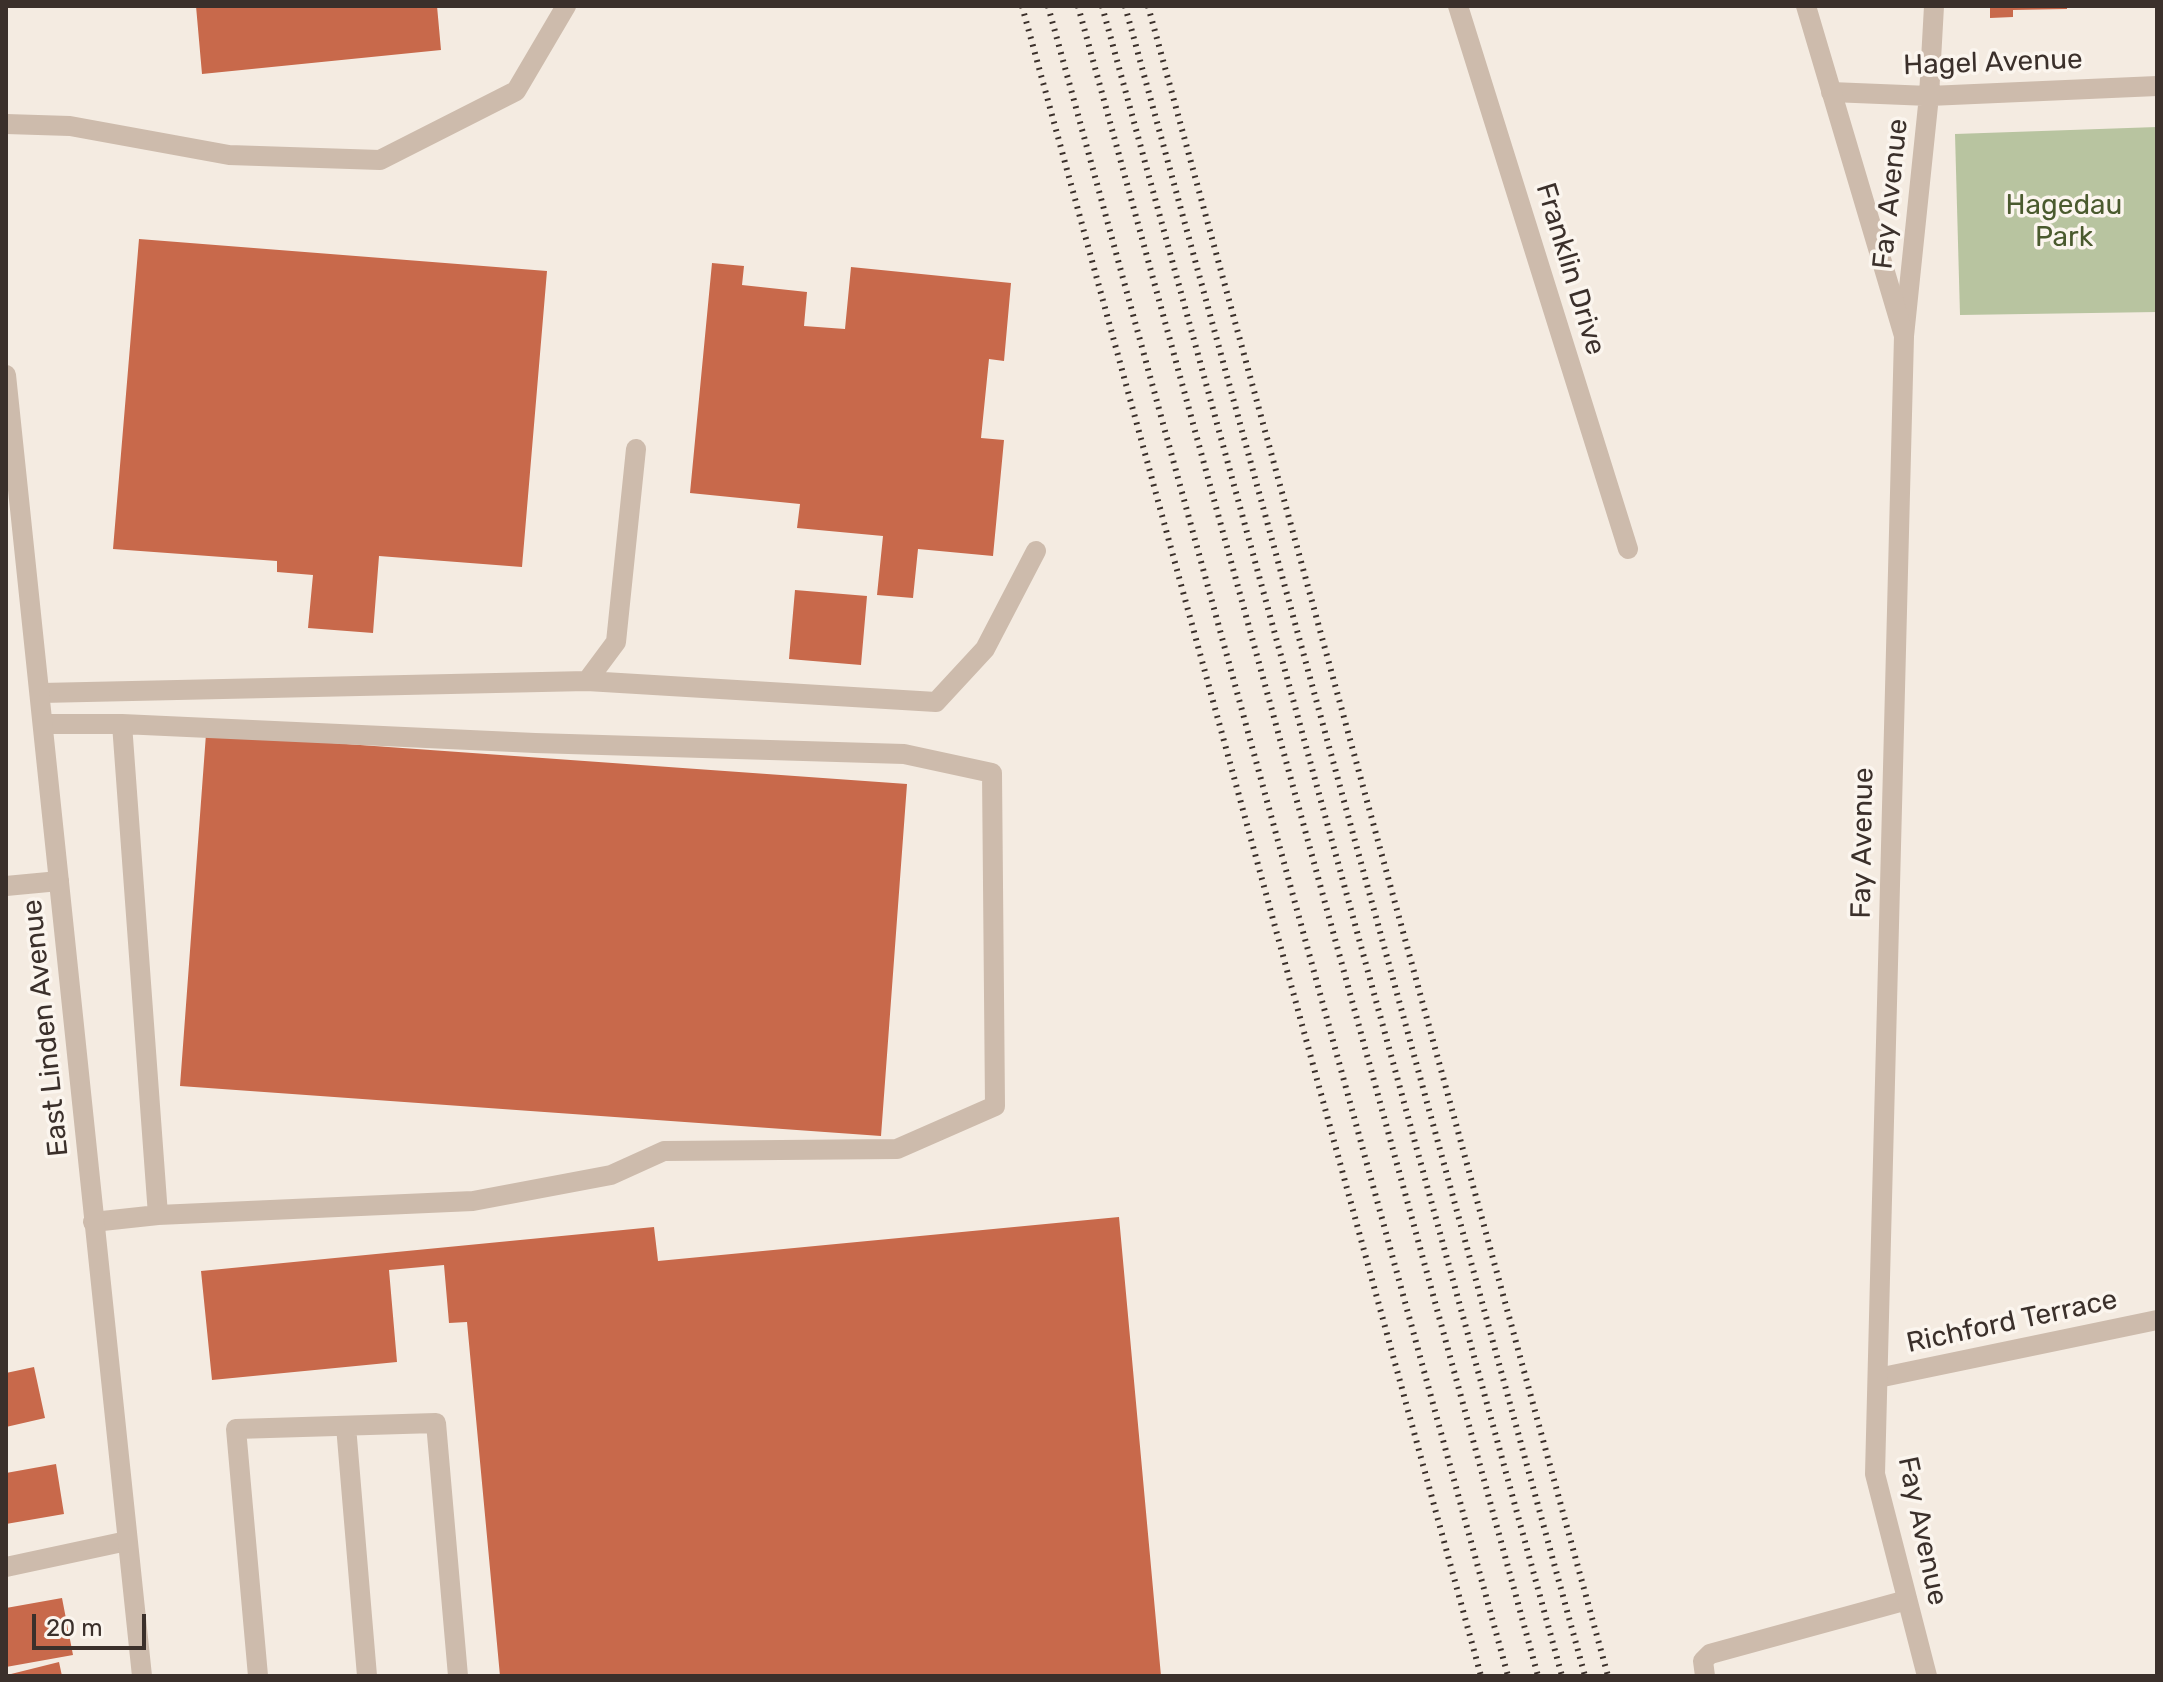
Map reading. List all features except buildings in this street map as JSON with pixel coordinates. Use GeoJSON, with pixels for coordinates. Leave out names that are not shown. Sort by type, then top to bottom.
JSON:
{"type":"FeatureCollection","features":[{"type":"Feature","properties":{"kind":"street"},"geometry":{"type":"LineString","coordinates":[[6,124],[70,126],[229,155],[380,160],[516,91],[566,6]]}},
{"type":"Feature","properties":{"kind":"street","name":"Franklin Drive"},"geometry":{"type":"LineString","coordinates":[[1458,6],[1628,549]]}},
{"type":"Feature","properties":{"kind":"street"},"geometry":{"type":"LineString","coordinates":[[1806,6],[1904,336]]}},
{"type":"Feature","properties":{"kind":"street","name":"Fay Avenue"},"geometry":{"type":"LineString","coordinates":[[1927,1676],[1875,1474],[1904,336],[1929,96],[1934,6]]}},
{"type":"Feature","properties":{"kind":"street","name":"Hagel Avenue"},"geometry":{"type":"LineString","coordinates":[[1831,92],[1929,96],[2157,86]]}},
{"type":"Feature","properties":{"kind":"street","name":"East Linden Avenue"},"geometry":{"type":"LineString","coordinates":[[6,375],[142,1676]]}},
{"type":"Feature","properties":{"kind":"street"},"geometry":{"type":"LineString","coordinates":[[587,681],[616,642],[636,449]]}},
{"type":"Feature","properties":{"kind":"street"},"geometry":{"type":"LineString","coordinates":[[41,693],[587,681],[936,702],[985,649],[1036,551]]}},
{"type":"Feature","properties":{"kind":"street"},"geometry":{"type":"LineString","coordinates":[[44,724],[122,724],[550,744],[904,754],[992,773],[995,1106],[897,1149],[664,1151],[611,1175],[473,1201],[158,1215],[93,1222]]}},
{"type":"Feature","properties":{"kind":"street"},"geometry":{"type":"LineString","coordinates":[[122,724],[158,1215]]}},
{"type":"Feature","properties":{"kind":"street"},"geometry":{"type":"LineString","coordinates":[[6,886],[59,881]]}},
{"type":"Feature","properties":{"kind":"street","name":"Richford Terrace"},"geometry":{"type":"LineString","coordinates":[[1878,1378],[2157,1320]]}},
{"type":"Feature","properties":{"kind":"street"},"geometry":{"type":"LineString","coordinates":[[258,1676],[236,1429],[436,1423],[458,1676]]}},
{"type":"Feature","properties":{"kind":"street"},"geometry":{"type":"LineString","coordinates":[[346,1426],[367,1676]]}},
{"type":"Feature","properties":{"kind":"street"},"geometry":{"type":"LineString","coordinates":[[6,1567],[127,1541]]}},
{"type":"Feature","properties":{"kind":"street"},"geometry":{"type":"LineString","coordinates":[[1705,1676],[1703,1661],[1710,1654],[1907,1600]]}},
{"type":"Feature","properties":{"kind":"green space","name":"Hagedau Park"},"geometry":{"type":"Polygon","coordinates":[[[2157,127],[2157,312],[1960,315],[1955,134],[2157,127]]]}},
{"type":"Feature","properties":{"kind":"railway"},"geometry":{"type":"LineString","coordinates":[[1022,6],[1481,1676]]}},
{"type":"Feature","properties":{"kind":"railway"},"geometry":{"type":"LineString","coordinates":[[1048,6],[1508,1676]]}},
{"type":"Feature","properties":{"kind":"railway"},"geometry":{"type":"LineString","coordinates":[[1078,6],[1538,1676]]}},
{"type":"Feature","properties":{"kind":"railway"},"geometry":{"type":"LineString","coordinates":[[1102,6],[1562,1676]]}},
{"type":"Feature","properties":{"kind":"railway"},"geometry":{"type":"LineString","coordinates":[[1125,6],[1585,1676]]}},
{"type":"Feature","properties":{"kind":"railway"},"geometry":{"type":"LineString","coordinates":[[1148,6],[1608,1676]]}}]}
